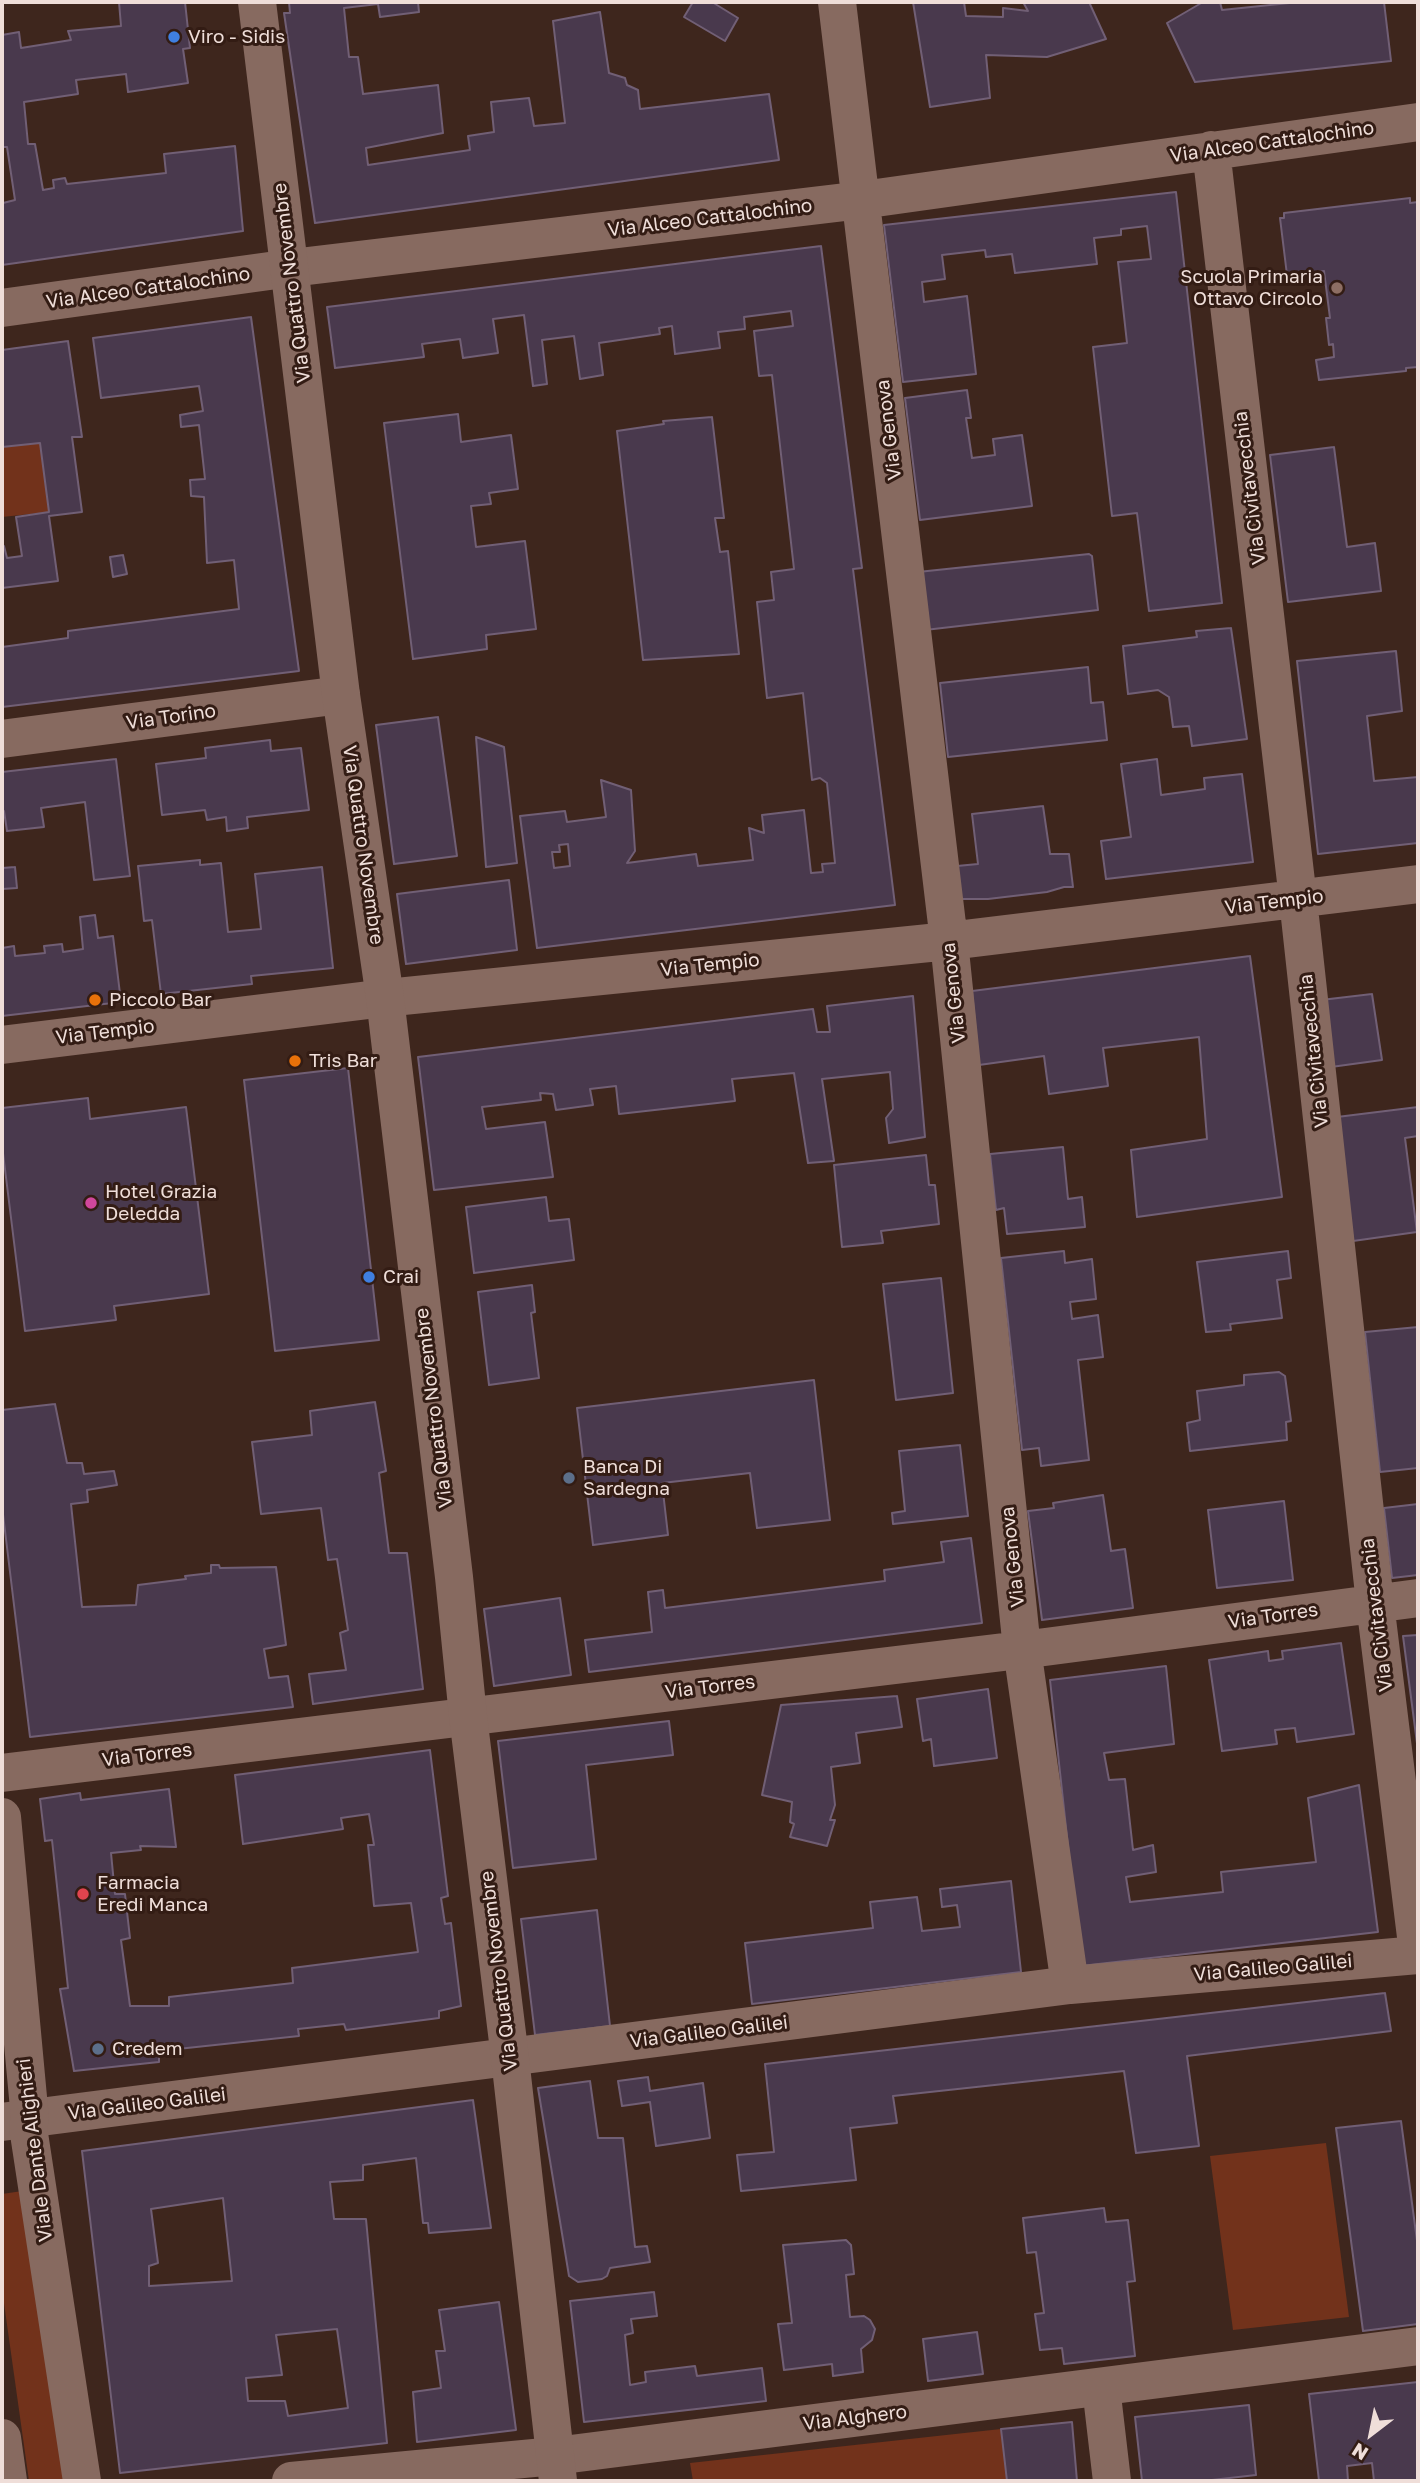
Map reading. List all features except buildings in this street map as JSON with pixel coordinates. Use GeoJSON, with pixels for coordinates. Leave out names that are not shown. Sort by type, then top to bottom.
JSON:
{"type":"FeatureCollection","features":[{"type":"Feature","properties":{"kind":"street","name":"Via Quattro Novembre"},"geometry":{"type":"LineString","coordinates":[[257,2],[341,695],[385,998],[556,2469]]}},
{"type":"Feature","properties":{"kind":"street","name":"Via Genova"},"geometry":{"type":"LineString","coordinates":[[837,2],[949,941],[1022,1649],[1070,1984]]}},
{"type":"Feature","properties":{"kind":"street","name":"Via Alceo Cattalochino"},"geometry":{"type":"LineString","coordinates":[[2,308],[290,268],[862,200],[1418,122]]}},
{"type":"Feature","properties":{"kind":"street","name":"Via Civitavecchia"},"geometry":{"type":"LineString","coordinates":[[1211,149],[1298,899],[1375,1603],[1418,1954]]}},
{"type":"Feature","properties":{"kind":"street","name":"Via Torino"},"geometry":{"type":"LineString","coordinates":[[2,740],[341,695]]}},
{"type":"Feature","properties":{"kind":"street","name":"Via Tempio"},"geometry":{"type":"LineString","coordinates":[[2,1045],[385,998],[949,941],[1418,884]]}},
{"type":"Feature","properties":{"kind":"street","name":"Via Torres"},"geometry":{"type":"LineString","coordinates":[[2,1773],[1418,1598]]}},
{"type":"Feature","properties":{"kind":"street","name":"Viale Dante Alighieri"},"geometry":{"type":"LineString","coordinates":[[2,1817],[16,2120],[28,2127],[82,2481]]}},
{"type":"Feature","properties":{"kind":"street","name":"Via Galileo Galilei"},"geometry":{"type":"LineString","coordinates":[[16,2120],[1070,1984],[1418,1954]]}},
{"type":"Feature","properties":{"kind":"street","name":"Via Alghero"},"geometry":{"type":"LineString","coordinates":[[291,2481],[556,2469],[1101,2387],[1418,2346]]}},
{"type":"Feature","properties":{"kind":"street"},"geometry":{"type":"LineString","coordinates":[[1101,2387],[1112,2481]]}},
{"type":"Feature","properties":{"kind":"street"},"geometry":{"type":"LineString","coordinates":[[2,2438],[8,2481]]}},
{"type":"Feature","properties":{"kind":"shaded area"},"geometry":{"type":"Polygon","coordinates":[[[40,443],[49,512],[2,517],[2,447],[40,443]]]}},
{"type":"Feature","properties":{"kind":"shaded area"},"geometry":{"type":"Polygon","coordinates":[[[1326,2143],[1349,2317],[1233,2330],[1210,2156],[1326,2143]]]}},
{"type":"Feature","properties":{"kind":"shaded area"},"geometry":{"type":"Polygon","coordinates":[[[29,2190],[70,2481],[29,2481],[2,2289],[2,2194],[29,2190]]]}},
{"type":"Feature","properties":{"kind":"shaded area"},"geometry":{"type":"Polygon","coordinates":[[[1001,2429],[1007,2481],[693,2481],[690,2463],[1001,2429]]]}},
{"type":"Feature","properties":{"kind":"place","name":"Viro - Sidis"},"geometry":{"type":"Point","coordinates":[174,37]}},
{"type":"Feature","properties":{"kind":"place","name":"Scuola Primaria Ottavo Circolo"},"geometry":{"type":"Point","coordinates":[1337,288]}},
{"type":"Feature","properties":{"kind":"place","name":"Piccolo Bar"},"geometry":{"type":"Point","coordinates":[95,1000]}},
{"type":"Feature","properties":{"kind":"place","name":"Tris Bar"},"geometry":{"type":"Point","coordinates":[295,1061]}},
{"type":"Feature","properties":{"kind":"place","name":"Hotel Grazia Deledda"},"geometry":{"type":"Point","coordinates":[91,1203]}},
{"type":"Feature","properties":{"kind":"place","name":"Crai"},"geometry":{"type":"Point","coordinates":[369,1277]}},
{"type":"Feature","properties":{"kind":"place","name":"Banca Di Sardegna"},"geometry":{"type":"Point","coordinates":[569,1478]}},
{"type":"Feature","properties":{"kind":"place","name":"Farmacia Eredi Manca"},"geometry":{"type":"Point","coordinates":[83,1894]}},
{"type":"Feature","properties":{"kind":"place","name":"Credem"},"geometry":{"type":"Point","coordinates":[98,2049]}}]}
